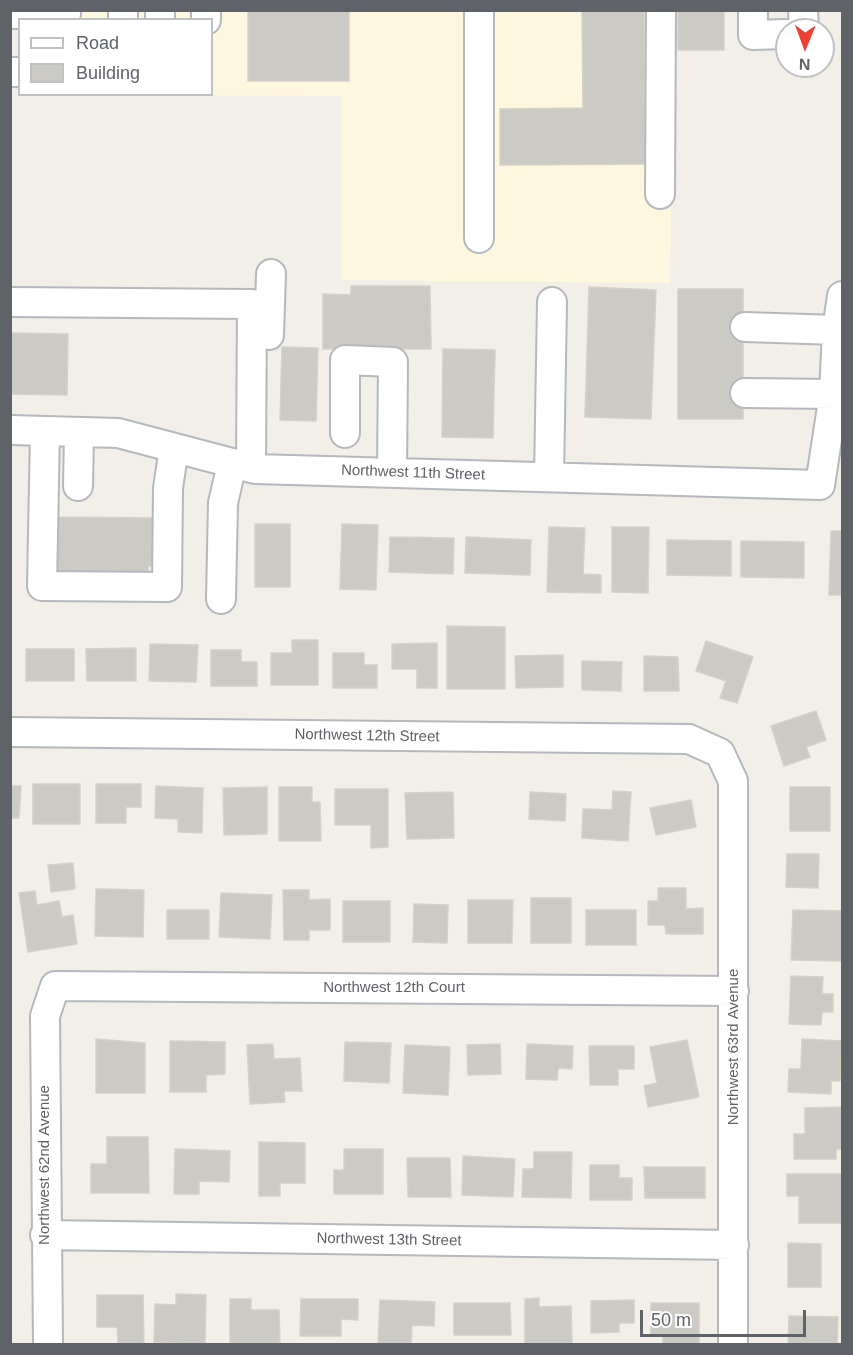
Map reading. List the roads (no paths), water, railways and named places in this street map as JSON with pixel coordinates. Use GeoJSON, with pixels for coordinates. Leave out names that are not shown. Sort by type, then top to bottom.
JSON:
{"type":"FeatureCollection","features":[{"type":"Feature","properties":{"kind":"street"},"geometry":{"type":"LineString","coordinates":[[478,10],[479,238]]}},
{"type":"Feature","properties":{"kind":"street"},"geometry":{"type":"LineString","coordinates":[[660,194],[661,10]]}},
{"type":"Feature","properties":{"kind":"street"},"geometry":{"type":"LineString","coordinates":[[753,10],[753,35],[775,34]]}},
{"type":"Feature","properties":{"kind":"street"},"geometry":{"type":"LineString","coordinates":[[10,14],[66,15]]}},
{"type":"Feature","properties":{"kind":"street"},"geometry":{"type":"LineString","coordinates":[[221,599],[223,502],[250,467],[270,274]]}},
{"type":"Feature","properties":{"kind":"street"},"geometry":{"type":"LineString","coordinates":[[745,393],[834,394],[837,330],[843,296]]}},
{"type":"Feature","properties":{"kind":"street"},"geometry":{"type":"LineString","coordinates":[[10,302],[252,304],[250,467]]}},
{"type":"Feature","properties":{"kind":"street"},"geometry":{"type":"LineString","coordinates":[[549,477],[552,303]]}},
{"type":"Feature","properties":{"kind":"street"},"geometry":{"type":"LineString","coordinates":[[745,327],[837,330]]}},
{"type":"Feature","properties":{"kind":"street"},"geometry":{"type":"LineString","coordinates":[[345,433],[345,360],[393,362],[392,473]]}},
{"type":"Feature","properties":{"kind":"street","name":"Northwest 11th Street"},"geometry":{"type":"LineString","coordinates":[[10,430],[118,433],[250,467],[820,485],[834,394]]}},
{"type":"Feature","properties":{"kind":"street"},"geometry":{"type":"LineString","coordinates":[[45,431],[42,586],[168,587],[168,488],[174,448]]}},
{"type":"Feature","properties":{"kind":"street"},"geometry":{"type":"LineString","coordinates":[[78,486],[79,432]]}},
{"type":"Feature","properties":{"kind":"street","name":"Northwest 12th Street"},"geometry":{"type":"LineString","coordinates":[[10,732],[689,739],[720,753]]}},
{"type":"Feature","properties":{"kind":"street","name":"Northwest 63rd Avenue"},"geometry":{"type":"LineString","coordinates":[[720,753],[733,781],[734,1344]]}},
{"type":"Feature","properties":{"kind":"street","name":"Northwest 12th Court"},"geometry":{"type":"LineString","coordinates":[[55,986],[734,991]]}},
{"type":"Feature","properties":{"kind":"street","name":"Northwest 62nd Avenue"},"geometry":{"type":"LineString","coordinates":[[48,1344],[45,1235],[45,1016],[55,986]]}},
{"type":"Feature","properties":{"kind":"street","name":"Northwest 13th Street"},"geometry":{"type":"LineString","coordinates":[[45,1235],[734,1245]]}}]}
